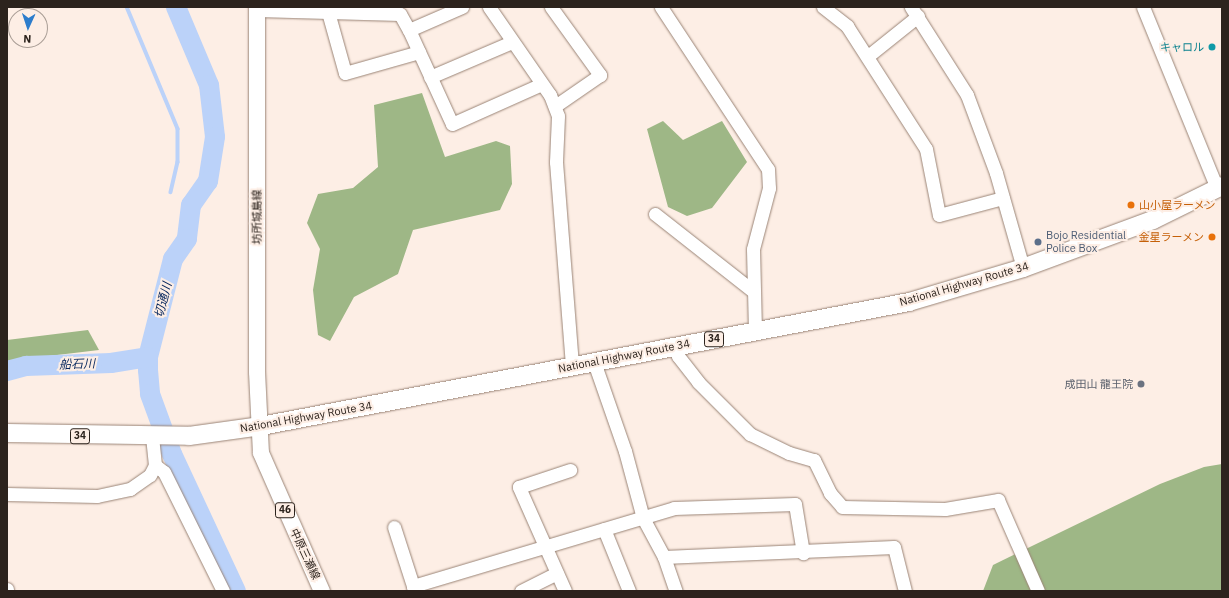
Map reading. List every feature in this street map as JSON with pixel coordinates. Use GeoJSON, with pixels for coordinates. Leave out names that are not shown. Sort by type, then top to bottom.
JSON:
{"type":"FeatureCollection","features":[{"type":"Feature","properties":{"kind":"highway","name":"National Highway Route 34"},"geometry":{"type":"LineString","coordinates":[[7,433],[152,437],[189,436],[261,426],[909,302],[1023,268],[1153,220],[1220,187]]}},
{"type":"Feature","properties":{"kind":"main road","name":"坊所城島線"},"geometry":{"type":"LineString","coordinates":[[257,8],[257,372],[261,426]]}},
{"type":"Feature","properties":{"kind":"main road","name":"中原三瀬線"},"geometry":{"type":"LineString","coordinates":[[261,426],[262,453],[269,474],[322,591]]}},
{"type":"Feature","properties":{"kind":"street"},"geometry":{"type":"LineString","coordinates":[[409,30],[462,7]]}},
{"type":"Feature","properties":{"kind":"street"},"geometry":{"type":"LineString","coordinates":[[488,7],[542,84],[555,106],[572,366]]}},
{"type":"Feature","properties":{"kind":"street"},"geometry":{"type":"LineString","coordinates":[[551,7],[600,75],[555,106]]}},
{"type":"Feature","properties":{"kind":"street"},"geometry":{"type":"LineString","coordinates":[[823,7],[846,26],[868,56],[873,71],[926,149],[939,215],[1003,198]]}},
{"type":"Feature","properties":{"kind":"street"},"geometry":{"type":"LineString","coordinates":[[1143,7],[1220,187]]}},
{"type":"Feature","properties":{"kind":"street"},"geometry":{"type":"LineString","coordinates":[[257,8],[328,12],[400,11],[452,124],[542,84]]}},
{"type":"Feature","properties":{"kind":"street"},"geometry":{"type":"LineString","coordinates":[[664,8],[768,169],[769,188],[753,249],[755,331]]}},
{"type":"Feature","properties":{"kind":"street"},"geometry":{"type":"LineString","coordinates":[[328,12],[345,73],[419,52]]}},
{"type":"Feature","properties":{"kind":"street"},"geometry":{"type":"LineString","coordinates":[[868,56],[914,12],[967,95],[1003,198],[1023,268]]}},
{"type":"Feature","properties":{"kind":"street"},"geometry":{"type":"LineString","coordinates":[[430,77],[512,42]]}},
{"type":"Feature","properties":{"kind":"street"},"geometry":{"type":"LineString","coordinates":[[655,214],[754,292]]}},
{"type":"Feature","properties":{"kind":"street"},"geometry":{"type":"LineString","coordinates":[[676,346],[678,356],[698,382],[750,434],[789,453],[814,460],[830,493],[842,507],[945,509],[998,500],[1038,591]]}},
{"type":"Feature","properties":{"kind":"street"},"geometry":{"type":"LineString","coordinates":[[594,362],[625,452],[642,518],[664,557],[676,591]]}},
{"type":"Feature","properties":{"kind":"street"},"geometry":{"type":"LineString","coordinates":[[7,494],[113,494],[130,489],[150,475],[155,465],[152,437]]}},
{"type":"Feature","properties":{"kind":"street"},"geometry":{"type":"LineString","coordinates":[[155,465],[164,472],[222,591]]}},
{"type":"Feature","properties":{"kind":"street"},"geometry":{"type":"LineString","coordinates":[[565,591],[519,487],[570,470]]}},
{"type":"Feature","properties":{"kind":"street"},"geometry":{"type":"LineString","coordinates":[[394,527],[414,589],[544,546],[674,508],[795,504],[803,554]]}},
{"type":"Feature","properties":{"kind":"street"},"geometry":{"type":"LineString","coordinates":[[604,529],[629,591]]}},
{"type":"Feature","properties":{"kind":"street"},"geometry":{"type":"LineString","coordinates":[[664,557],[803,554],[894,547],[905,591]]}},
{"type":"Feature","properties":{"kind":"street"},"geometry":{"type":"LineString","coordinates":[[521,591],[557,573]]}},
{"type":"Feature","properties":{"kind":"green space"},"geometry":{"type":"Polygon","coordinates":[[[422,93],[445,157],[496,141],[510,146],[512,184],[500,210],[413,230],[398,274],[354,297],[330,341],[318,335],[313,290],[320,249],[307,223],[318,194],[353,188],[378,167],[374,105],[422,93]]]}},
{"type":"Feature","properties":{"kind":"green space"},"geometry":{"type":"Polygon","coordinates":[[[663,121],[683,140],[722,121],[747,162],[712,208],[687,216],[668,207],[647,129],[663,121]]]}},
{"type":"Feature","properties":{"kind":"green space"},"geometry":{"type":"Polygon","coordinates":[[[88,330],[99,350],[7,361],[7,340],[88,330]]]}},
{"type":"Feature","properties":{"kind":"green space"},"geometry":{"type":"Polygon","coordinates":[[[1222,464],[1222,591],[983,591],[993,565],[1160,484],[1204,467],[1222,464]]]}},
{"type":"Feature","properties":{"kind":"waterway"},"geometry":{"type":"LineString","coordinates":[[127,7],[178,129],[178,162],[171,192]]}},
{"type":"Feature","properties":{"kind":"waterway","name":"切通川"},"geometry":{"type":"LineString","coordinates":[[176,7],[209,85],[215,137],[208,181],[191,205],[187,239],[173,259],[148,357],[150,394],[172,454],[236,591]]}},
{"type":"Feature","properties":{"kind":"waterway","name":"船石川"},"geometry":{"type":"LineString","coordinates":[[7,371],[26,366],[111,363],[148,357]]}},
{"type":"Feature","properties":{"kind":"place","name":"キャロル"},"geometry":{"type":"Point","coordinates":[1212,47]}},
{"type":"Feature","properties":{"kind":"place","name":"山小屋ラーメン"},"geometry":{"type":"Point","coordinates":[1131,205]}},
{"type":"Feature","properties":{"kind":"place","name":"金星ラーメン"},"geometry":{"type":"Point","coordinates":[1212,237]}},
{"type":"Feature","properties":{"kind":"place","name":"Bojo Residential Police Box"},"geometry":{"type":"Point","coordinates":[1038,242]}},
{"type":"Feature","properties":{"kind":"place","name":"成田山 龍王院"},"geometry":{"type":"Point","coordinates":[1141,384]}}]}
